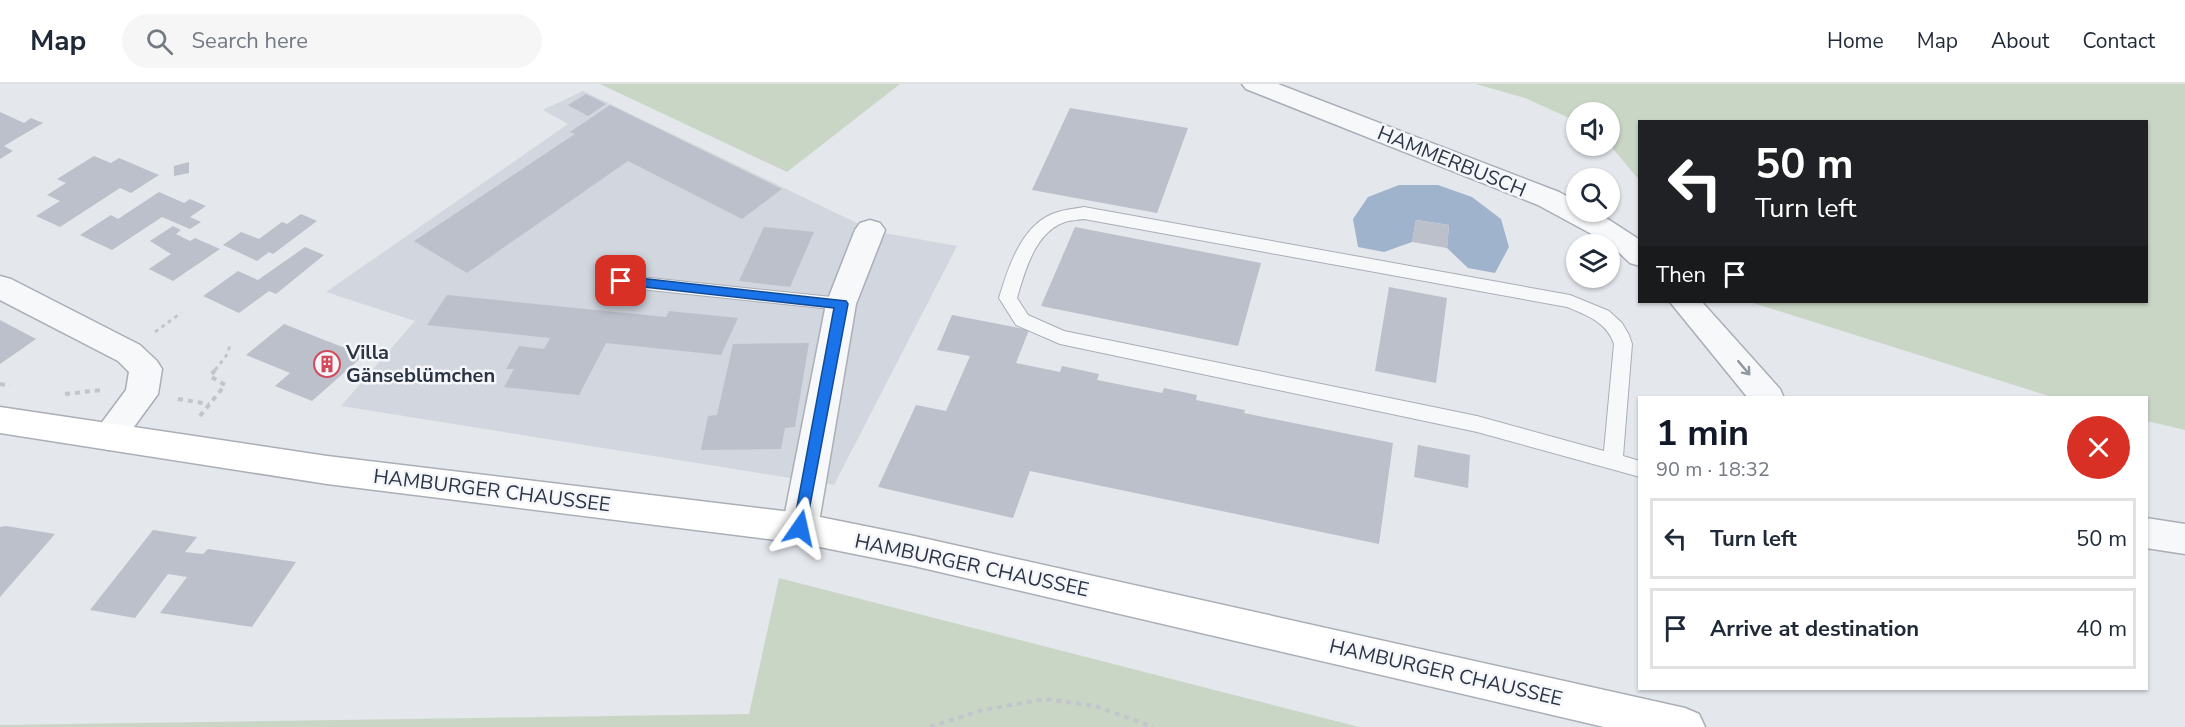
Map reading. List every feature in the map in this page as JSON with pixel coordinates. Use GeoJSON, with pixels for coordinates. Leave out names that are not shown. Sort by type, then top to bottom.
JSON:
{"type":"FeatureCollection","features":[{"type":"Feature","properties":{"kind":"main road","name":"HAMBURGER CHAUSSEE"},"geometry":{"type":"LineString","coordinates":[[0,420],[327,470],[800,528],[926,554],[1685,727]]}},
{"type":"Feature","properties":{"kind":"street","name":"HAMMERBUSCH"},"geometry":{"type":"LineString","coordinates":[[1255,84],[1508,182],[1571,211],[1604,230],[1638,255]]}},
{"type":"Feature","properties":{"kind":"street"},"geometry":{"type":"LineString","coordinates":[[800,528],[841,304],[870,230]]}},
{"type":"Feature","properties":{"kind":"street"},"geometry":{"type":"LineString","coordinates":[[0,287],[129,353],[146,369],[142,394],[108,436]]}},
{"type":"Feature","properties":{"kind":"street"},"geometry":{"type":"LineString","coordinates":[[1686,303],[1766,396]]}},
{"type":"Feature","properties":{"kind":"street"},"geometry":{"type":"LineString","coordinates":[[2148,534],[2185,539]]}},
{"type":"Feature","properties":{"kind":"lane"},"geometry":{"type":"LineString","coordinates":[[1613,461],[1623,344],[1621,333],[1611,322],[1593,310],[1570,301],[1084,213],[1056,219],[1037,234],[1015,274],[1008,298],[1022,320],[1060,337],[1478,424],[1638,468]]}},
{"type":"Feature","properties":{"kind":"lane"},"geometry":{"type":"LineString","coordinates":[[621,281],[841,304]]}},
{"type":"Feature","properties":{"kind":"path"},"geometry":{"type":"LineString","coordinates":[[210,404],[225,385],[210,376],[226,356],[230,346]]}},
{"type":"Feature","properties":{"kind":"path"},"geometry":{"type":"LineString","coordinates":[[930,727],[983,710],[1045,699],[1095,706],[1152,727]]}},
{"type":"Feature","properties":{"kind":"shaded area"},"geometry":{"type":"Polygon","coordinates":[[[583,91],[865,227],[884,233],[957,246],[834,485],[341,406],[415,321],[326,292],[568,124],[543,110],[583,91]]]}},
{"type":"Feature","properties":{"kind":"green space"},"geometry":{"type":"Polygon","coordinates":[[[600,84],[900,84],[787,172],[600,84]]]}},
{"type":"Feature","properties":{"kind":"green space"},"geometry":{"type":"Polygon","coordinates":[[[1476,84],[2185,84],[2185,430],[2148,421],[2148,396],[2049,396],[1753,303],[2148,303],[2148,120],[1638,120],[1638,179],[1619,156],[1620,102],[1566,102],[1566,116],[1525,98],[1476,84]]]}},
{"type":"Feature","properties":{"kind":"green space"},"geometry":{"type":"Polygon","coordinates":[[[779,578],[1359,727],[0,727],[0,725],[749,714],[779,578]]]}},
{"type":"Feature","properties":{"kind":"water"},"geometry":{"type":"Polygon","coordinates":[[[1399,185],[1438,185],[1472,197],[1501,219],[1509,247],[1495,273],[1468,268],[1447,248],[1449,225],[1416,220],[1412,242],[1384,252],[1358,247],[1353,219],[1368,197],[1399,185]]]}},
{"type":"Feature","properties":{"kind":"building"},"geometry":{"type":"Polygon","coordinates":[[[586,94],[606,104],[588,116],[568,105],[586,94]]]}},
{"type":"Feature","properties":{"kind":"building"},"geometry":{"type":"Polygon","coordinates":[[[610,105],[782,189],[742,219],[628,161],[467,273],[414,241],[575,134],[570,132],[610,105]]]}},
{"type":"Feature","properties":{"kind":"building"},"geometry":{"type":"Polygon","coordinates":[[[1070,108],[1188,128],[1157,213],[1032,190],[1070,108]]]}},
{"type":"Feature","properties":{"kind":"building"},"geometry":{"type":"Polygon","coordinates":[[[0,112],[24,123],[31,118],[43,123],[4,146],[13,151],[0,159],[0,112]]]}},
{"type":"Feature","properties":{"kind":"building"},"geometry":{"type":"Polygon","coordinates":[[[94,156],[111,163],[119,158],[159,175],[131,193],[120,188],[60,227],[36,216],[60,201],[47,195],[66,183],[57,179],[94,156]]]}},
{"type":"Feature","properties":{"kind":"building"},"geometry":{"type":"Polygon","coordinates":[[[189,162],[189,173],[174,176],[174,166],[189,162]]]}},
{"type":"Feature","properties":{"kind":"building"},"geometry":{"type":"Polygon","coordinates":[[[159,192],[184,203],[190,199],[206,206],[190,217],[201,222],[190,229],[162,217],[112,250],[80,235],[111,215],[118,219],[159,192]]]}},
{"type":"Feature","properties":{"kind":"building"},"geometry":{"type":"Polygon","coordinates":[[[301,214],[317,221],[273,254],[269,252],[257,261],[223,245],[241,232],[259,239],[282,222],[287,224],[301,214]]]}},
{"type":"Feature","properties":{"kind":"building"},"geometry":{"type":"Polygon","coordinates":[[[1416,220],[1449,225],[1447,248],[1412,242],[1416,220]]]}},
{"type":"Feature","properties":{"kind":"building"},"geometry":{"type":"Polygon","coordinates":[[[173,226],[181,230],[176,234],[190,241],[195,238],[220,249],[173,281],[149,269],[171,254],[150,241],[173,226]]]}},
{"type":"Feature","properties":{"kind":"building"},"geometry":{"type":"Polygon","coordinates":[[[764,227],[814,232],[790,287],[739,281],[764,227]]]}},
{"type":"Feature","properties":{"kind":"building"},"geometry":{"type":"Polygon","coordinates":[[[1075,227],[1261,263],[1238,346],[1041,306],[1075,227]]]}},
{"type":"Feature","properties":{"kind":"building"},"geometry":{"type":"Polygon","coordinates":[[[305,247],[324,255],[276,294],[269,291],[239,313],[203,296],[238,271],[258,280],[305,247]]]}},
{"type":"Feature","properties":{"kind":"building"},"geometry":{"type":"Polygon","coordinates":[[[1389,287],[1447,298],[1436,383],[1375,371],[1389,287]]]}},
{"type":"Feature","properties":{"kind":"building"},"geometry":{"type":"Polygon","coordinates":[[[447,295],[666,317],[669,311],[738,318],[721,355],[606,343],[579,395],[504,387],[514,369],[506,369],[519,346],[544,349],[550,338],[427,325],[447,295]]]}},
{"type":"Feature","properties":{"kind":"building"},"geometry":{"type":"Polygon","coordinates":[[[952,315],[1029,330],[1016,363],[1060,372],[1062,366],[1099,374],[1097,380],[1162,393],[1164,388],[1197,395],[1196,400],[1245,410],[1244,413],[1393,443],[1379,544],[1030,471],[1013,518],[878,487],[916,405],[946,411],[970,356],[937,350],[952,315]]]}},
{"type":"Feature","properties":{"kind":"building"},"geometry":{"type":"Polygon","coordinates":[[[0,320],[36,339],[0,364],[0,320]]]}},
{"type":"Feature","properties":{"kind":"building"},"geometry":{"type":"Polygon","coordinates":[[[284,324],[364,355],[312,401],[275,386],[290,373],[246,355],[284,324]]]}},
{"type":"Feature","properties":{"kind":"building"},"geometry":{"type":"Polygon","coordinates":[[[809,343],[795,427],[785,428],[781,449],[701,450],[708,416],[717,415],[733,344],[809,343]]]}},
{"type":"Feature","properties":{"kind":"building"},"geometry":{"type":"Polygon","coordinates":[[[1418,445],[1470,455],[1468,488],[1414,477],[1418,445]]]}},
{"type":"Feature","properties":{"kind":"building"},"geometry":{"type":"Polygon","coordinates":[[[0,527],[55,534],[0,597],[0,527]]]}},
{"type":"Feature","properties":{"kind":"building"},"geometry":{"type":"Polygon","coordinates":[[[153,530],[197,537],[185,552],[203,554],[208,549],[296,562],[252,627],[160,613],[187,577],[168,574],[135,618],[90,610],[153,530]]]}},
{"type":"Feature","properties":{"kind":"place","name":"Villa Gänseblümchen"},"geometry":{"type":"Point","coordinates":[327,364]}},
{"type":"Feature","properties":{"kind":"route"},"geometry":{"type":"LineString","coordinates":[[621,281],[841,304],[800,528]]}}]}
